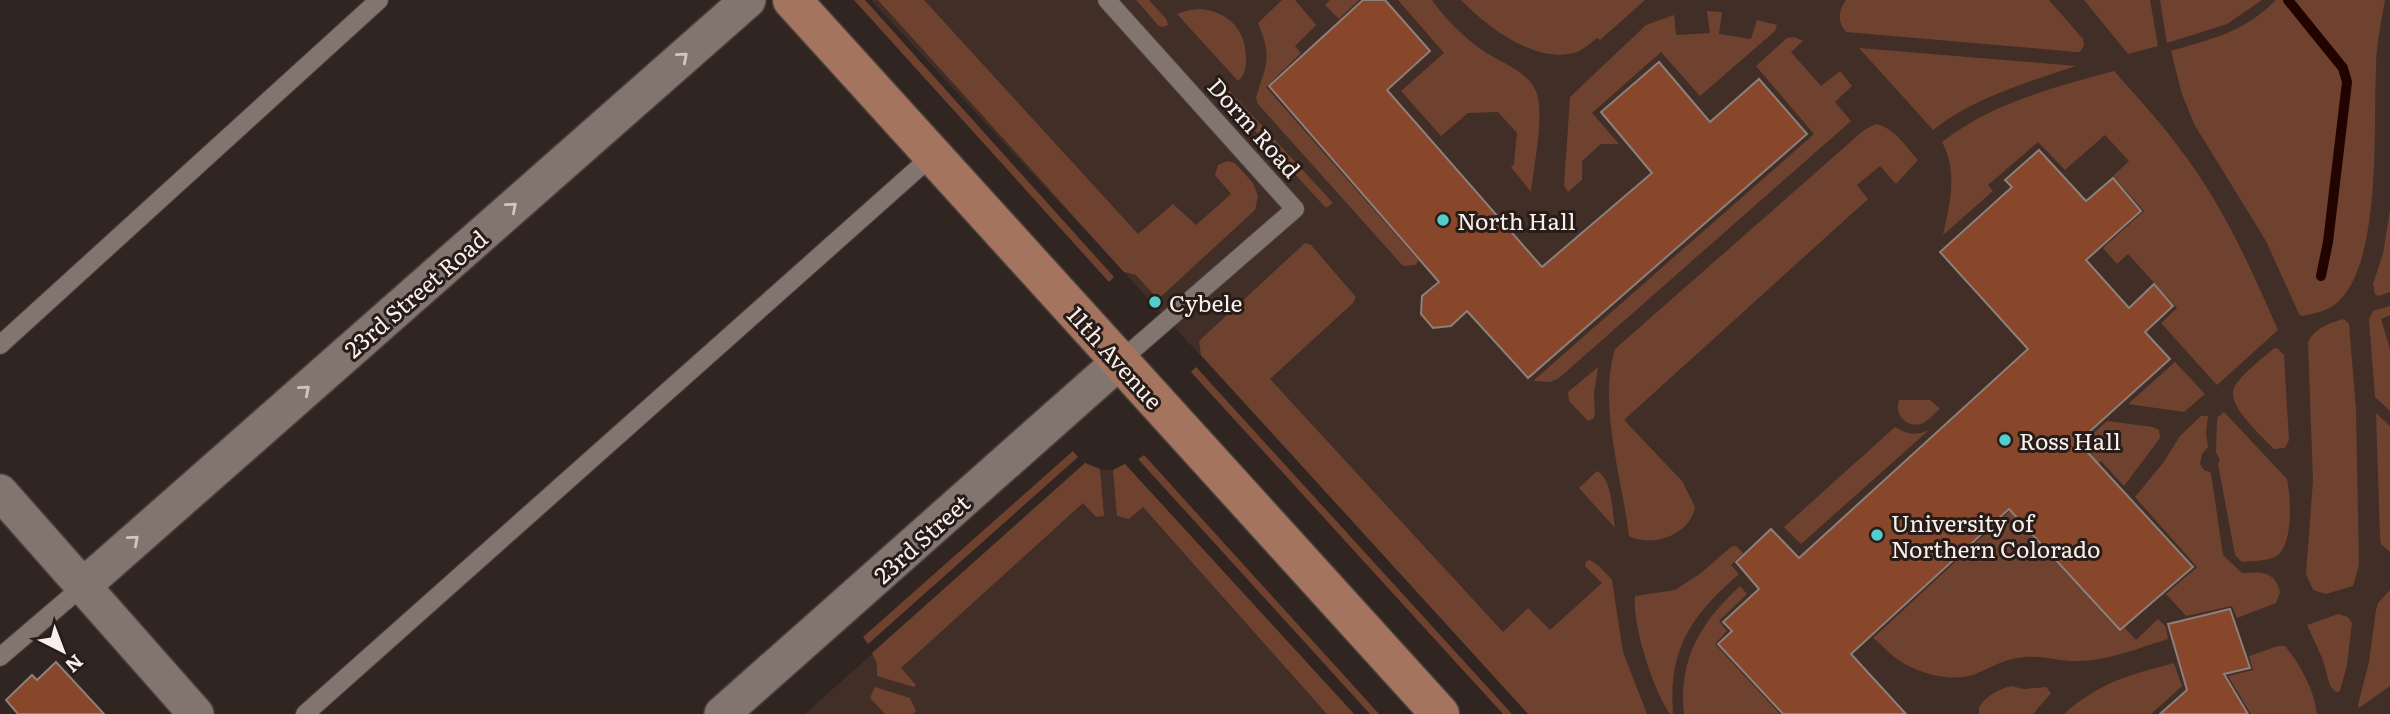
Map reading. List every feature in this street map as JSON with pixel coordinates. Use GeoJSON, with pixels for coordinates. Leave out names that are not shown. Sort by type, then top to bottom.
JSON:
{"type":"FeatureCollection","features":[{"type":"Feature","properties":{"kind":"main road","name":"11th Avenue"},"geometry":{"type":"LineString","coordinates":[[792,0],[1440,714]]}},
{"type":"Feature","properties":{"kind":"street","name":"23rd Street Road"},"geometry":{"type":"LineString","coordinates":[[83,586],[748,0]]}},
{"type":"Feature","properties":{"kind":"street","name":"23rd Street"},"geometry":{"type":"LineString","coordinates":[[722,714],[1120,361]]}},
{"type":"Feature","properties":{"kind":"street"},"geometry":{"type":"LineString","coordinates":[[0,492],[196,714]]}},
{"type":"Feature","properties":{"kind":"lane"},"geometry":{"type":"LineString","coordinates":[[0,345],[379,0]]}},
{"type":"Feature","properties":{"kind":"lane","name":"Dorm Road"},"geometry":{"type":"LineString","coordinates":[[1107,0],[1295,209],[1120,361]]}},
{"type":"Feature","properties":{"kind":"lane"},"geometry":{"type":"LineString","coordinates":[[304,714],[933,155]]}},
{"type":"Feature","properties":{"kind":"lane"},"geometry":{"type":"LineString","coordinates":[[0,657],[83,586]]}},
{"type":"Feature","properties":{"kind":"shaded area"},"geometry":{"type":"Polygon","coordinates":[[[854,0],[865,0],[1114,277],[1109,282],[854,0]]]}},
{"type":"Feature","properties":{"kind":"shaded area","name":"University of Northern Colorado"},"geometry":{"type":"Polygon","coordinates":[[[871,0],[2390,0],[2390,714],[1529,714],[871,0]]]}},
{"type":"Feature","properties":{"kind":"shaded area"},"geometry":{"type":"Polygon","coordinates":[[[878,0],[924,0],[1138,234],[1173,204],[1196,225],[1231,194],[1215,175],[1218,165],[1227,161],[1235,163],[1253,183],[1258,196],[1255,210],[1155,302],[1155,296],[1136,275],[1124,272],[878,0]]]}},
{"type":"Feature","properties":{"kind":"shaded area"},"geometry":{"type":"Polygon","coordinates":[[[1136,0],[1149,0],[1168,25],[1159,26],[1136,0]]]}},
{"type":"Feature","properties":{"kind":"shaded area"},"geometry":{"type":"Polygon","coordinates":[[[1282,0],[1295,0],[1316,25],[1295,46],[1301,53],[1266,87],[1418,260],[1416,265],[1403,266],[1258,104],[1256,98],[1267,54],[1258,23],[1282,0]]]}},
{"type":"Feature","properties":{"kind":"shaded area"},"geometry":{"type":"Polygon","coordinates":[[[1330,0],[1359,0],[1339,19],[1325,5],[1330,0]]]}},
{"type":"Feature","properties":{"kind":"shaded area"},"geometry":{"type":"Polygon","coordinates":[[[1398,0],[1432,0],[1468,39],[1489,55],[1521,73],[1533,86],[1539,103],[1539,115],[1531,192],[1511,167],[1514,164],[1517,133],[1498,112],[1468,113],[1441,136],[1401,91],[1444,53],[1398,0]]]}},
{"type":"Feature","properties":{"kind":"shaded area"},"geometry":{"type":"Polygon","coordinates":[[[1461,0],[1645,0],[1600,40],[1597,38],[1577,52],[1559,55],[1543,53],[1512,40],[1484,21],[1461,0]]]}},
{"type":"Feature","properties":{"kind":"shaded area"},"geometry":{"type":"Polygon","coordinates":[[[1846,0],[2049,0],[2083,39],[2084,45],[2080,52],[2077,52],[1846,32],[1840,16],[1846,0]]]}},
{"type":"Feature","properties":{"kind":"shaded area"},"geometry":{"type":"Polygon","coordinates":[[[2084,0],[2150,0],[2158,46],[2128,54],[2084,0]]]}},
{"type":"Feature","properties":{"kind":"shaded area"},"geometry":{"type":"Polygon","coordinates":[[[2160,0],[2262,0],[2227,24],[2167,43],[2160,0]]]}},
{"type":"Feature","properties":{"kind":"shaded area"},"geometry":{"type":"Polygon","coordinates":[[[2276,0],[2385,0],[2376,60],[2372,196],[2368,231],[2360,262],[2349,288],[2333,306],[2302,316],[2266,241],[2194,124],[2182,94],[2171,51],[2240,27],[2276,0]]]}},
{"type":"Feature","properties":{"kind":"shaded area"},"geometry":{"type":"Polygon","coordinates":[[[1200,9],[1220,14],[1240,32],[1246,50],[1246,64],[1238,81],[1177,14],[1200,9]]]}},
{"type":"Feature","properties":{"kind":"shaded area"},"geometry":{"type":"Polygon","coordinates":[[[1707,11],[1722,12],[1719,34],[1751,39],[1757,20],[1777,25],[1775,31],[1700,96],[1661,52],[1592,113],[1619,144],[1601,144],[1582,161],[1582,180],[1568,192],[1564,186],[1570,97],[1646,25],[1674,15],[1676,35],[1710,33],[1707,11]]]}},
{"type":"Feature","properties":{"kind":"shaded area"},"geometry":{"type":"Polygon","coordinates":[[[1794,37],[1803,41],[1791,52],[1821,86],[1840,71],[1852,86],[1835,102],[1851,121],[1559,378],[1550,382],[1533,381],[1814,134],[1756,66],[1787,38],[1794,37]]]}},
{"type":"Feature","properties":{"kind":"shaded area"},"geometry":{"type":"Polygon","coordinates":[[[1859,48],[2076,66],[2020,85],[1966,108],[1933,130],[1859,48]]]}},
{"type":"Feature","properties":{"kind":"shaded area"},"geometry":{"type":"Polygon","coordinates":[[[2114,71],[2170,135],[2193,166],[2221,211],[2278,330],[2217,385],[2161,323],[2177,308],[2128,254],[2117,264],[2103,248],[2144,211],[2113,176],[2129,161],[2105,135],[2065,170],[2038,142],[1988,185],[1993,191],[1943,235],[1951,176],[1942,142],[1961,128],[2002,107],[2047,90],[2114,71]]]}},
{"type":"Feature","properties":{"kind":"shaded area"},"geometry":{"type":"Polygon","coordinates":[[[1227,88],[1333,203],[1326,208],[1224,97],[1227,88]]]}},
{"type":"Feature","properties":{"kind":"shaded area"},"geometry":{"type":"Polygon","coordinates":[[[1876,124],[1889,129],[1918,160],[1896,184],[1880,166],[1857,185],[1868,199],[1624,420],[1682,481],[1695,507],[1686,525],[1669,537],[1649,540],[1629,536],[1610,418],[1610,371],[1615,349],[1864,130],[1876,124]]]}},
{"type":"Feature","properties":{"kind":"shaded area"},"geometry":{"type":"Polygon","coordinates":[[[2390,210],[2390,292],[2378,296],[2373,284],[2383,254],[2390,210]]]}},
{"type":"Feature","properties":{"kind":"shaded area"},"geometry":{"type":"Polygon","coordinates":[[[1305,243],[1311,245],[1356,297],[1353,303],[1270,379],[1503,632],[1528,608],[1550,630],[1602,583],[1585,566],[1586,561],[1590,560],[1599,566],[1612,580],[1623,652],[1647,714],[1528,714],[1201,355],[1199,341],[1305,243]]]}},
{"type":"Feature","properties":{"kind":"shaded area"},"geometry":{"type":"Polygon","coordinates":[[[2390,306],[2390,315],[2381,319],[2390,349],[2390,411],[2375,397],[2369,319],[2373,311],[2390,306]]]}},
{"type":"Feature","properties":{"kind":"shaded area"},"geometry":{"type":"Polygon","coordinates":[[[2344,319],[2349,324],[2356,410],[2359,565],[2353,586],[2326,594],[2313,590],[2306,574],[2313,481],[2308,342],[2314,333],[2323,327],[2344,319]]]}},
{"type":"Feature","properties":{"kind":"shaded area"},"geometry":{"type":"Polygon","coordinates":[[[2277,348],[2284,355],[2289,440],[2285,448],[2274,449],[2240,411],[2233,395],[2241,378],[2277,348]]]}},
{"type":"Feature","properties":{"kind":"shaded area"},"geometry":{"type":"Polygon","coordinates":[[[2175,362],[2205,394],[2184,412],[2128,404],[2175,362]]]}},
{"type":"Feature","properties":{"kind":"shaded area"},"geometry":{"type":"Polygon","coordinates":[[[1196,367],[1512,714],[1503,714],[1191,372],[1196,367]]]}},
{"type":"Feature","properties":{"kind":"shaded area"},"geometry":{"type":"Polygon","coordinates":[[[1598,367],[1594,394],[1595,415],[1588,421],[1569,401],[1568,392],[1598,367]]]}},
{"type":"Feature","properties":{"kind":"shaded area"},"geometry":{"type":"Polygon","coordinates":[[[1899,400],[1930,400],[1940,409],[1924,423],[1911,424],[1900,415],[1899,400]]]}},
{"type":"Feature","properties":{"kind":"shaded area"},"geometry":{"type":"Polygon","coordinates":[[[2224,412],[2287,479],[2290,521],[2285,543],[2275,557],[2242,562],[2235,555],[2218,464],[2220,460],[2216,452],[2217,421],[2224,412]]]}},
{"type":"Feature","properties":{"kind":"shaded area"},"geometry":{"type":"Polygon","coordinates":[[[2376,413],[2390,426],[2390,552],[2381,544],[2380,536],[2376,413]]]}},
{"type":"Feature","properties":{"kind":"shaded area"},"geometry":{"type":"Polygon","coordinates":[[[2201,416],[2208,416],[2208,447],[2202,454],[2200,464],[2204,470],[2211,473],[2223,555],[2242,573],[2271,576],[2280,592],[2276,603],[2237,618],[2232,606],[2186,616],[2166,594],[2197,567],[2135,497],[2163,463],[2180,436],[2201,416]]]}},
{"type":"Feature","properties":{"kind":"shaded area"},"geometry":{"type":"Polygon","coordinates":[[[2107,421],[2153,427],[2159,430],[2160,438],[2124,486],[2101,461],[2069,490],[2052,471],[2107,421]]]}},
{"type":"Feature","properties":{"kind":"shaded area"},"geometry":{"type":"Polygon","coordinates":[[[1895,427],[1912,434],[1929,430],[1801,544],[1784,527],[1895,427]]]}},
{"type":"Feature","properties":{"kind":"shaded area"},"geometry":{"type":"Polygon","coordinates":[[[1073,451],[1078,457],[868,644],[863,637],[1073,451]]]}},
{"type":"Feature","properties":{"kind":"shaded area"},"geometry":{"type":"Polygon","coordinates":[[[1144,455],[1379,714],[1370,714],[1138,459],[1144,455]]]}},
{"type":"Feature","properties":{"kind":"shaded area"},"geometry":{"type":"Polygon","coordinates":[[[1085,463],[1096,469],[1113,470],[1125,464],[1354,714],[805,714],[1085,463]]]}},
{"type":"Feature","properties":{"kind":"shaded area"},"geometry":{"type":"Polygon","coordinates":[[[1085,463],[1100,469],[1104,516],[1096,517],[1083,503],[901,668],[916,685],[914,687],[877,676],[877,664],[872,653],[1085,463]]]}},
{"type":"Feature","properties":{"kind":"shaded area"},"geometry":{"type":"Polygon","coordinates":[[[1125,464],[1354,714],[1327,714],[1143,507],[1129,519],[1117,516],[1113,470],[1125,464]]]}},
{"type":"Feature","properties":{"kind":"shaded area"},"geometry":{"type":"Polygon","coordinates":[[[1597,471],[1609,489],[1615,528],[1579,488],[1597,471]]]}},
{"type":"Feature","properties":{"kind":"shaded area"},"geometry":{"type":"Polygon","coordinates":[[[2010,511],[2120,632],[2125,628],[2136,640],[2158,619],[2166,627],[2168,639],[2091,660],[2019,658],[2002,662],[1970,676],[1947,677],[1912,668],[1873,638],[2010,511]]]}},
{"type":"Feature","properties":{"kind":"shaded area"},"geometry":{"type":"Polygon","coordinates":[[[1736,546],[1743,553],[1731,565],[1739,574],[1696,619],[1679,651],[1672,690],[1673,713],[1670,714],[1645,656],[1637,623],[1635,596],[1675,590],[1701,573],[1731,547],[1736,546]]]}},
{"type":"Feature","properties":{"kind":"shaded area"},"geometry":{"type":"Polygon","coordinates":[[[1740,586],[1747,594],[1719,621],[1727,631],[1715,644],[1780,714],[1684,714],[1685,676],[1695,643],[1714,613],[1740,586]]]}},
{"type":"Feature","properties":{"kind":"shaded area"},"geometry":{"type":"Polygon","coordinates":[[[2390,590],[2390,686],[2359,708],[2376,610],[2378,603],[2390,590]]]}},
{"type":"Feature","properties":{"kind":"shaded area"},"geometry":{"type":"Polygon","coordinates":[[[2338,614],[2348,617],[2352,623],[2347,665],[2340,691],[2336,692],[2330,686],[2323,660],[2307,625],[2338,614]]]}},
{"type":"Feature","properties":{"kind":"shaded area"},"geometry":{"type":"Polygon","coordinates":[[[2285,646],[2296,661],[2310,687],[2317,714],[2251,714],[2228,676],[2253,670],[2249,656],[2285,646]]]}},
{"type":"Feature","properties":{"kind":"shaded area"},"geometry":{"type":"Polygon","coordinates":[[[2174,663],[2182,686],[2151,714],[2064,714],[2103,687],[2174,663]]]}},
{"type":"Feature","properties":{"kind":"shaded area"},"geometry":{"type":"Polygon","coordinates":[[[2011,686],[2024,689],[2046,687],[2051,693],[2033,714],[1979,714],[1979,707],[1986,699],[2011,686]]]}},
{"type":"Feature","properties":{"kind":"shaded area"},"geometry":{"type":"Polygon","coordinates":[[[875,687],[910,698],[916,711],[913,714],[885,714],[870,698],[875,687]]]}},
{"type":"Feature","properties":{"kind":"building","name":"North Hall"},"geometry":{"type":"Polygon","coordinates":[[[1363,0],[1385,0],[1430,51],[1387,90],[1542,267],[1652,173],[1601,112],[1659,62],[1710,122],[1759,79],[1807,134],[1528,378],[1467,311],[1451,326],[1433,328],[1421,314],[1422,296],[1439,282],[1269,86],[1363,0]]]}},
{"type":"Feature","properties":{"kind":"building","name":"Ross Hall"},"geometry":{"type":"Polygon","coordinates":[[[2039,150],[2086,201],[2113,178],[2141,211],[2086,260],[2129,308],[2154,284],[2173,306],[2145,332],[2170,359],[2078,442],[2193,567],[2120,630],[2009,509],[1851,654],[1906,714],[1783,714],[1718,644],[1732,631],[1723,622],[1759,589],[1736,562],[1771,529],[1799,558],[2028,349],[1940,252],[2012,187],[2005,180],[2039,150]]]}},
{"type":"Feature","properties":{"kind":"building"},"geometry":{"type":"Polygon","coordinates":[[[2230,609],[2250,668],[2224,674],[2248,714],[2160,714],[2187,690],[2168,624],[2230,609]]]}},
{"type":"Feature","properties":{"kind":"building"},"geometry":{"type":"Polygon","coordinates":[[[56,662],[104,714],[18,714],[6,700],[32,675],[37,680],[56,662]]]}},
{"type":"Feature","properties":{"kind":"waterway"},"geometry":{"type":"LineString","coordinates":[[2288,0],[2343,68],[2347,82],[2328,242],[2321,276]]}},
{"type":"Feature","properties":{"kind":"place","name":"North Hall"},"geometry":{"type":"Point","coordinates":[1443,220]}},
{"type":"Feature","properties":{"kind":"place","name":"Cybele"},"geometry":{"type":"Point","coordinates":[1155,302]}},
{"type":"Feature","properties":{"kind":"place","name":"Ross Hall"},"geometry":{"type":"Point","coordinates":[2005,440]}},
{"type":"Feature","properties":{"kind":"place","name":"University of Northern Colorado"},"geometry":{"type":"Point","coordinates":[1877,535]}}]}
